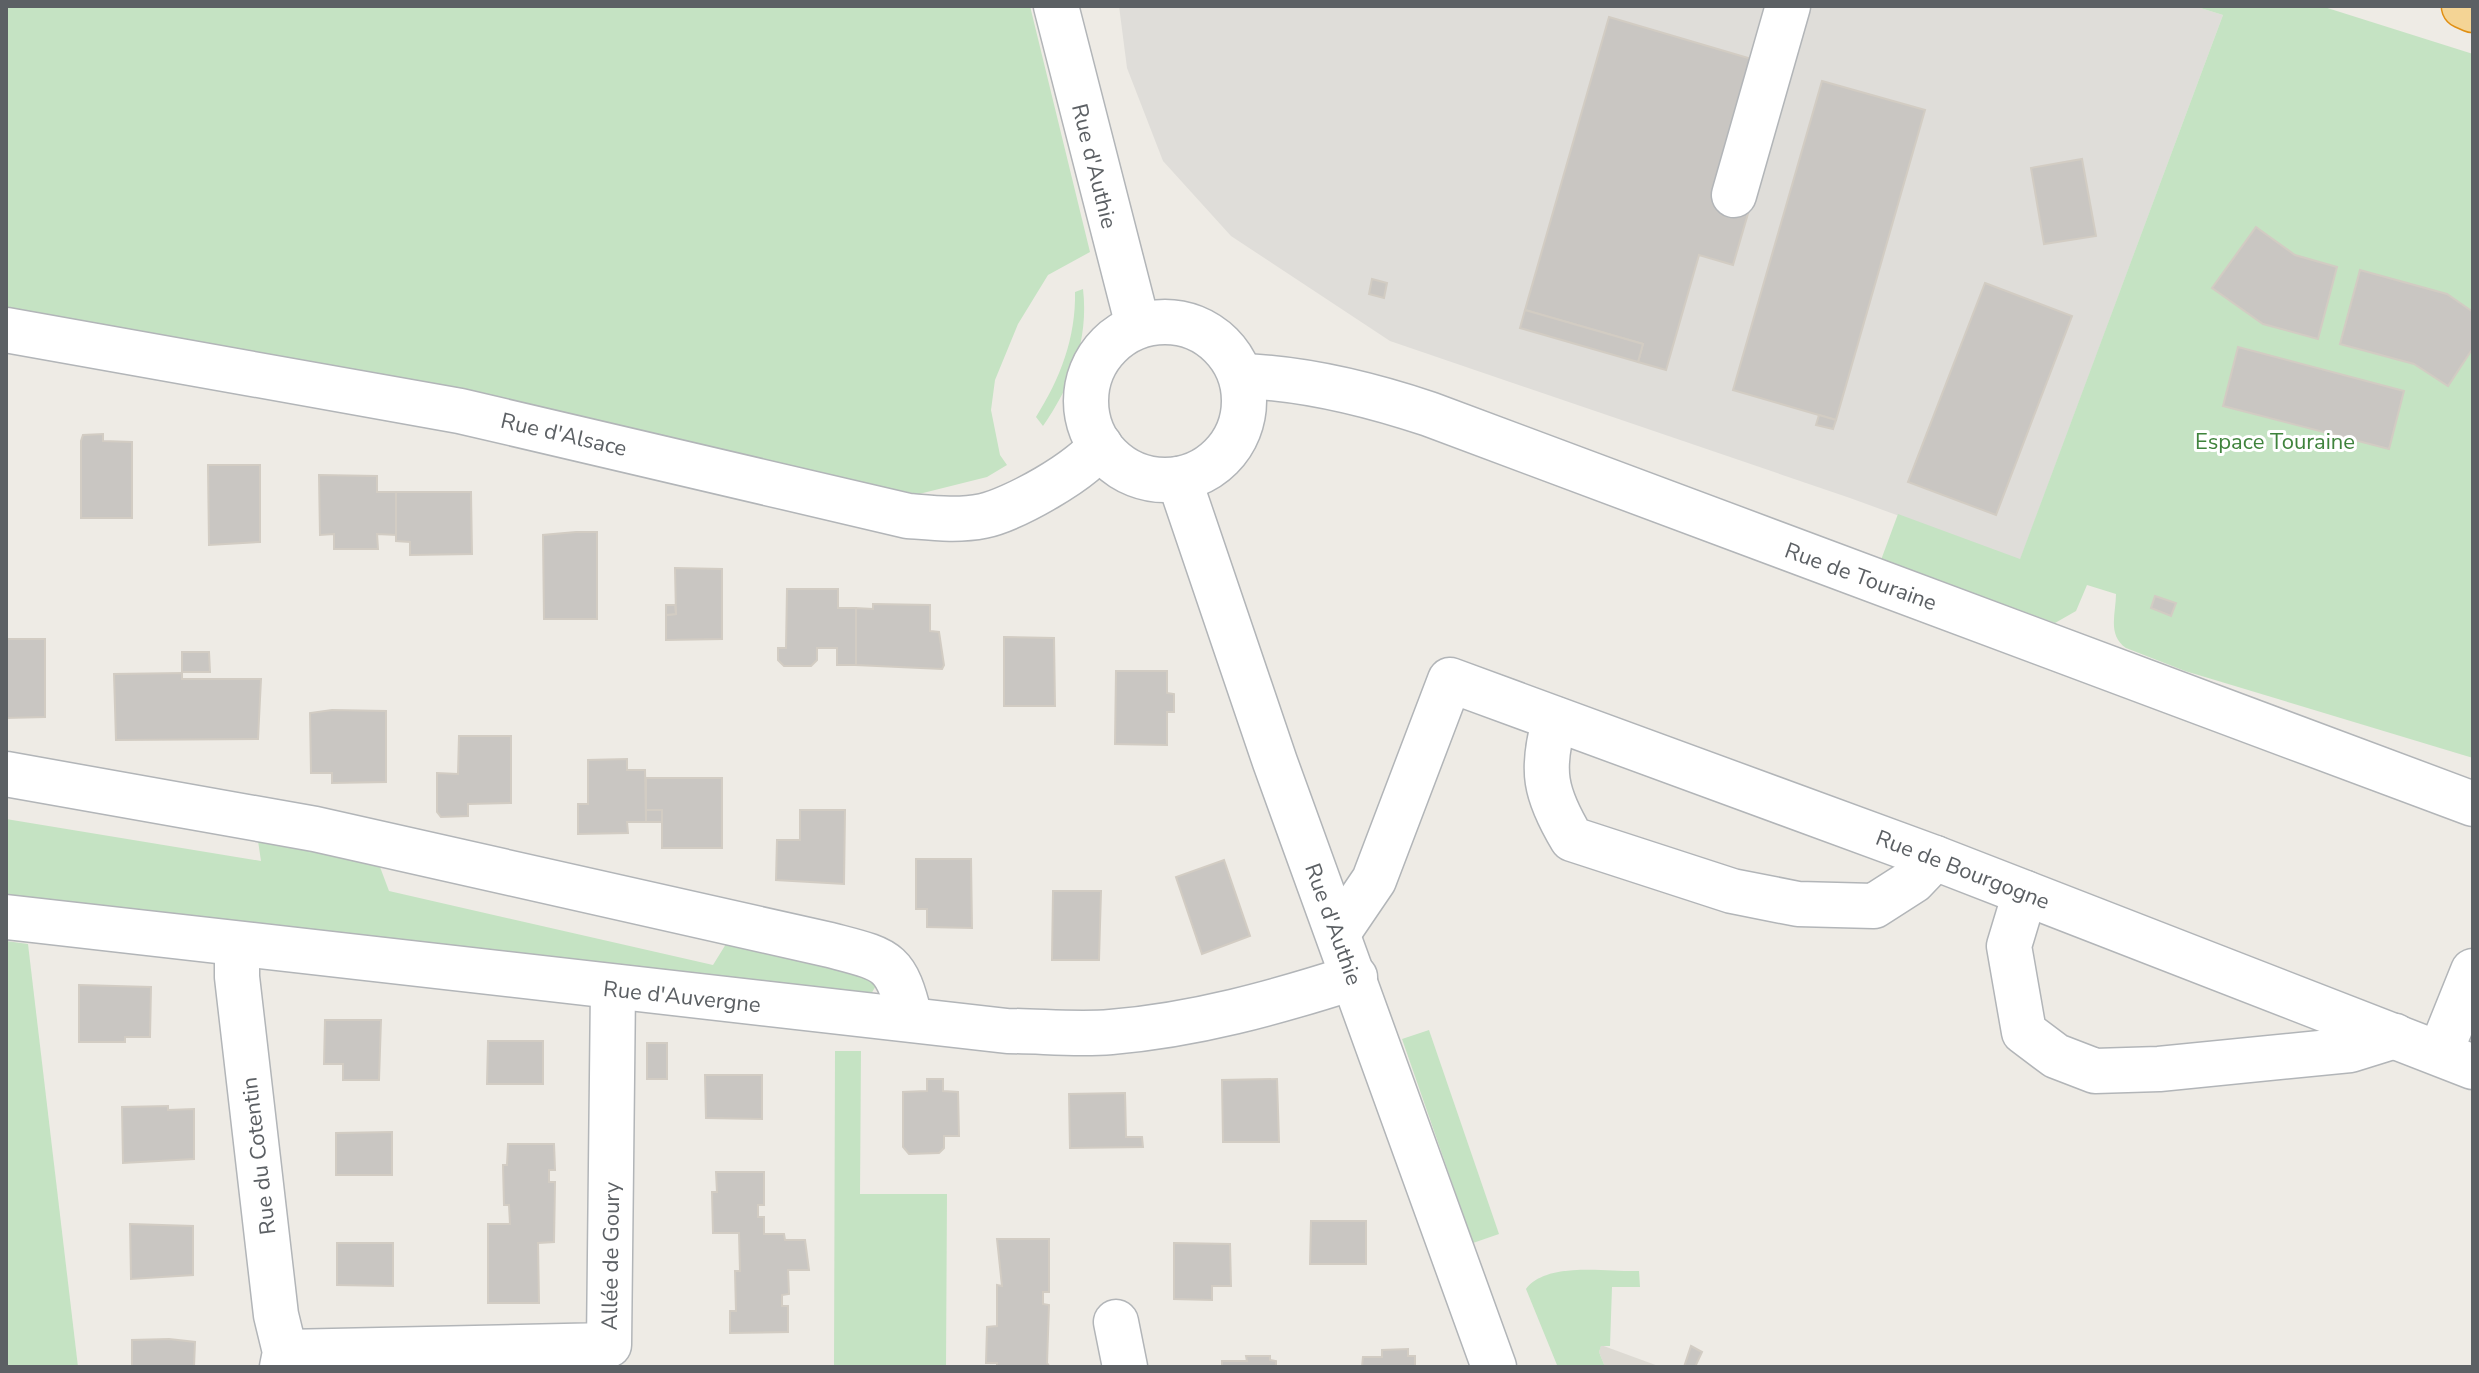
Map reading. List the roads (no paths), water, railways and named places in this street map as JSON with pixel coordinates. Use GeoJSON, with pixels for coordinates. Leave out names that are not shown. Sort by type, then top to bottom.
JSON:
{"type":"FeatureCollection","features":[{"type":"Feature","properties":{"kind":"highway"},"geometry":{"type":"LineString","coordinates":[[2464,6],[2473,10]]}},
{"type":"Feature","properties":{"kind":"street","name":"Rue d'Authie"},"geometry":{"type":"LineString","coordinates":[[1056,6],[1138,326]]}},
{"type":"Feature","properties":{"kind":"street"},"geometry":{"type":"LineString","coordinates":[[1734,195],[1788,6]]}},
{"type":"Feature","properties":{"kind":"street"},"geometry":{"type":"LineString","coordinates":[[1180,323],[1200,329],[1232,357],[1241,376],[1244,410],[1233,442],[1210,466],[1179,479],[1157,480],[1135,474],[1115,462],[1100,445],[1090,424],[1086,400],[1090,376],[1101,355],[1117,338],[1138,326],[1180,323]]}},
{"type":"Feature","properties":{"kind":"street","name":"Rue d'Alsace"},"geometry":{"type":"LineString","coordinates":[[6,330],[460,411],[908,516],[949,519],[985,516],[1031,495],[1092,458],[1100,445]]}},
{"type":"Feature","properties":{"kind":"street","name":"Rue de Touraine"},"geometry":{"type":"LineString","coordinates":[[1241,376],[1331,387],[1379,397],[1429,414],[2473,804]]}},
{"type":"Feature","properties":{"kind":"street","name":"Rue d'Authie"},"geometry":{"type":"LineString","coordinates":[[1179,479],[1275,762],[1494,1367]]}},
{"type":"Feature","properties":{"kind":"street","name":"Rue de Bourgogne"},"geometry":{"type":"LineString","coordinates":[[1338,933],[1374,880],[1450,680],[1935,858],[2456,1060]]}},
{"type":"Feature","properties":{"kind":"street"},"geometry":{"type":"LineString","coordinates":[[1555,719],[1547,748],[1546,787],[1572,839],[1732,891],[1798,904],[1874,906],[1913,881],[1935,858]]}},
{"type":"Feature","properties":{"kind":"street"},"geometry":{"type":"LineString","coordinates":[[6,774],[315,829],[830,945],[887,964],[900,978],[910,1018]]}},
{"type":"Feature","properties":{"kind":"street"},"geometry":{"type":"LineString","coordinates":[[2025,893],[2009,946],[2017,998],[2024,1032],[2056,1056],[2095,1071],[2159,1069],[2350,1050],[2395,1036]]}},
{"type":"Feature","properties":{"kind":"street","name":"Rue d'Auvergne"},"geometry":{"type":"LineString","coordinates":[[6,917],[1007,1031],[1109,1032],[1262,1007],[1355,977]]}},
{"type":"Feature","properties":{"kind":"street","name":"Rue du Cotentin"},"geometry":{"type":"LineString","coordinates":[[237,944],[237,977],[276,1315],[284,1360]]}},
{"type":"Feature","properties":{"kind":"street"},"geometry":{"type":"LineString","coordinates":[[2456,1060],[2473,971]]}},
{"type":"Feature","properties":{"kind":"street","name":"Allée de Goury"},"geometry":{"type":"LineString","coordinates":[[284,1360],[609,1345],[613,988]]}},
{"type":"Feature","properties":{"kind":"street"},"geometry":{"type":"LineString","coordinates":[[1116,1322],[1125,1367]]}},
{"type":"Feature","properties":{"kind":"park label","name":"Espace Touraine"},"geometry":{"type":"Point","coordinates":[2275,441]}}]}
